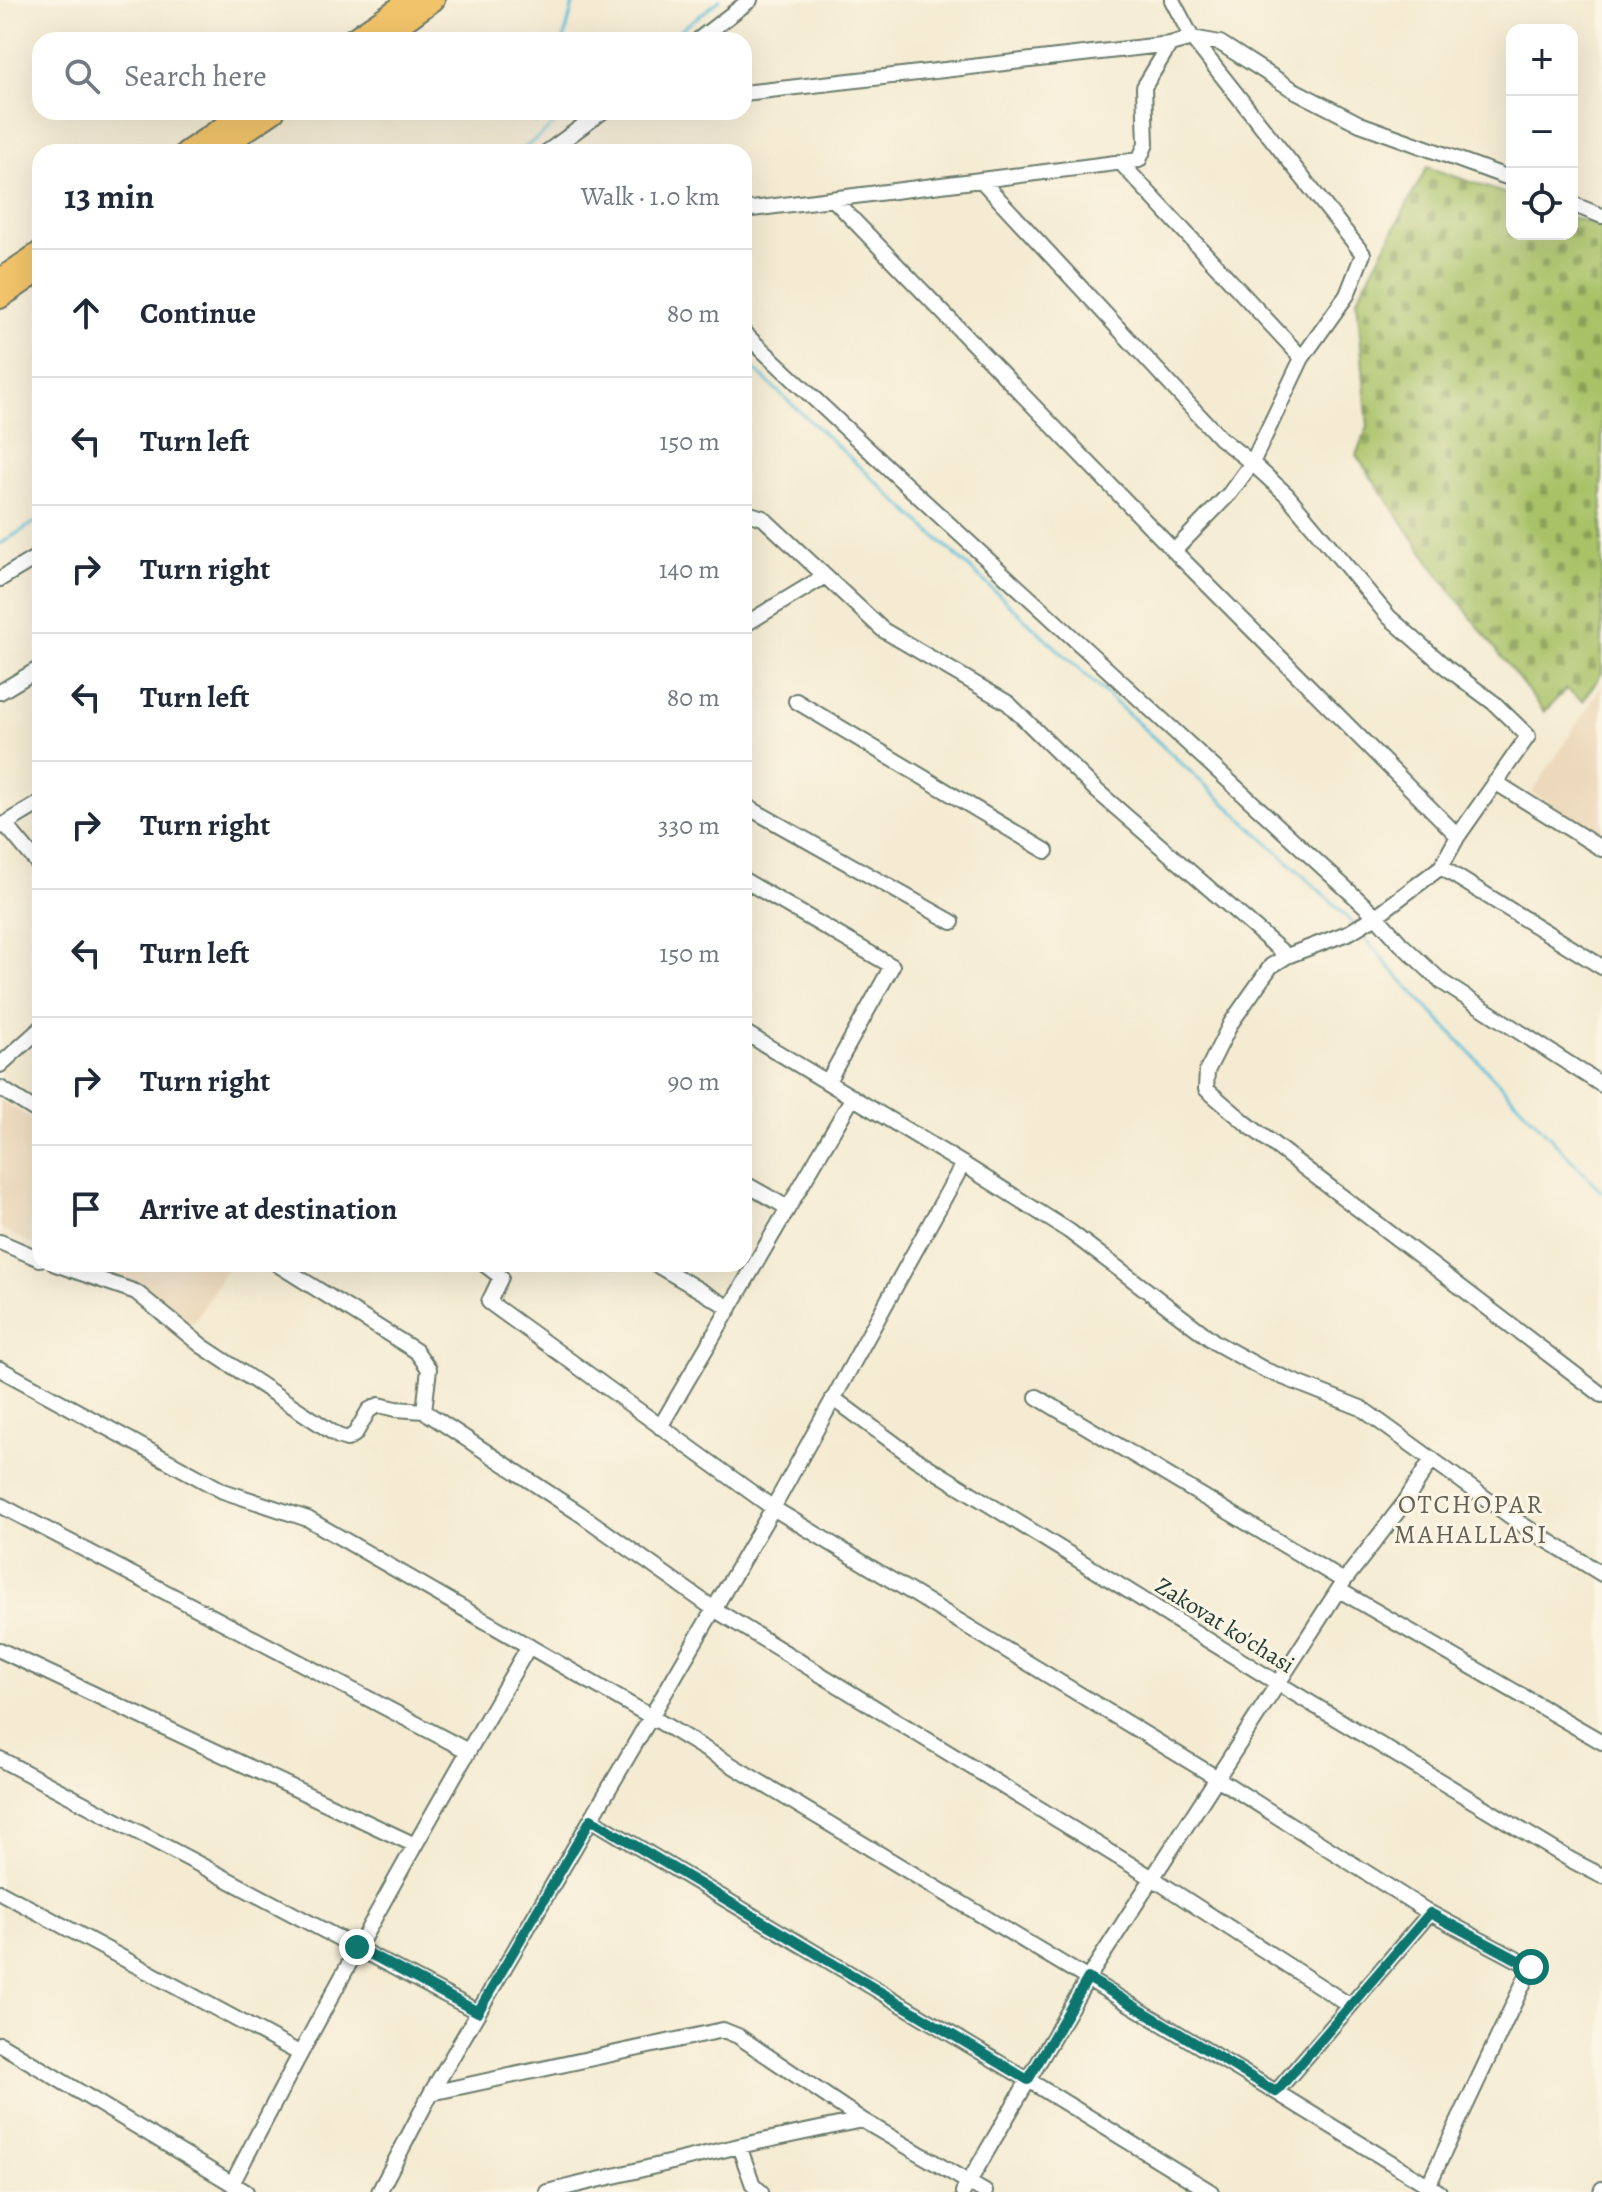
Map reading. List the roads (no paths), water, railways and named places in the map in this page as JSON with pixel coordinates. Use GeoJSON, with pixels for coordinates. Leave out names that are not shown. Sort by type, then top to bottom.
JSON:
{"type":"FeatureCollection","features":[{"type":"Feature","properties":{"kind":"highway"},"geometry":{"type":"LineString","coordinates":[[363,32],[410,0]]}},
{"type":"Feature","properties":{"kind":"highway"},"geometry":{"type":"LineString","coordinates":[[390,32],[434,0]]}},
{"type":"Feature","properties":{"kind":"highway"},"geometry":{"type":"LineString","coordinates":[[198,144],[233,120]]}},
{"type":"Feature","properties":{"kind":"highway"},"geometry":{"type":"LineString","coordinates":[[227,144],[262,120]]}},
{"type":"Feature","properties":{"kind":"highway"},"geometry":{"type":"LineString","coordinates":[[0,279],[32,257]]}},
{"type":"Feature","properties":{"kind":"highway"},"geometry":{"type":"LineString","coordinates":[[0,298],[32,276]]}},
{"type":"Feature","properties":{"kind":"street"},"geometry":{"type":"LineString","coordinates":[[709,32],[750,0]]}},
{"type":"Feature","properties":{"kind":"street"},"geometry":{"type":"LineString","coordinates":[[1172,0],[1192,38],[1363,254],[1347,295],[1302,358],[1252,463],[1230,493],[1174,551]]}},
{"type":"Feature","properties":{"kind":"street"},"geometry":{"type":"LineString","coordinates":[[752,92],[1170,44],[1192,38],[1220,43],[1292,89],[1360,124],[1506,177]]}},
{"type":"Feature","properties":{"kind":"street"},"geometry":{"type":"LineString","coordinates":[[752,209],[1139,160],[1146,144],[1144,87],[1170,44]]}},
{"type":"Feature","properties":{"kind":"street"},"geometry":{"type":"LineString","coordinates":[[560,144],[592,120]]}},
{"type":"Feature","properties":{"kind":"street"},"geometry":{"type":"LineString","coordinates":[[1120,162],[1302,358]]}},
{"type":"Feature","properties":{"kind":"street"},"geometry":{"type":"LineString","coordinates":[[981,180],[1220,438],[1287,495],[1389,617],[1447,668],[1494,703],[1528,736],[1458,836],[1441,867],[1350,932],[1287,956],[1271,966],[1231,1023],[1207,1071],[1206,1089],[1247,1124],[1602,1395]]}},
{"type":"Feature","properties":{"kind":"street"},"geometry":{"type":"LineString","coordinates":[[833,199],[1174,551],[1458,836]]}},
{"type":"Feature","properties":{"kind":"street"},"geometry":{"type":"LineString","coordinates":[[1578,206],[1602,216]]}},
{"type":"Feature","properties":{"kind":"street"},"geometry":{"type":"LineString","coordinates":[[752,340],[1442,982],[1602,1085]]}},
{"type":"Feature","properties":{"kind":"street"},"geometry":{"type":"LineString","coordinates":[[752,515],[763,518],[883,630],[1008,703],[1097,791],[1287,956]]}},
{"type":"Feature","properties":{"kind":"street"},"geometry":{"type":"LineString","coordinates":[[0,579],[32,560]]}},
{"type":"Feature","properties":{"kind":"street"},"geometry":{"type":"LineString","coordinates":[[752,620],[825,576]]}},
{"type":"Feature","properties":{"kind":"street"},"geometry":{"type":"LineString","coordinates":[[0,692],[32,673]]}},
{"type":"Feature","properties":{"kind":"street"},"geometry":{"type":"LineString","coordinates":[[796,701],[1046,851]]}},
{"type":"Feature","properties":{"kind":"street"},"geometry":{"type":"LineString","coordinates":[[1495,782],[1602,849]]}},
{"type":"Feature","properties":{"kind":"street"},"geometry":{"type":"LineString","coordinates":[[32,808],[2,825],[32,857]]}},
{"type":"Feature","properties":{"kind":"street"},"geometry":{"type":"LineString","coordinates":[[752,810],[952,922]]}},
{"type":"Feature","properties":{"kind":"street"},"geometry":{"type":"LineString","coordinates":[[1441,867],[1602,967]]}},
{"type":"Feature","properties":{"kind":"street"},"geometry":{"type":"LineString","coordinates":[[752,885],[892,966],[828,1081]]}},
{"type":"Feature","properties":{"kind":"street"},"geometry":{"type":"LineString","coordinates":[[0,1065],[32,1036]]}},
{"type":"Feature","properties":{"kind":"street"},"geometry":{"type":"LineString","coordinates":[[752,1037],[1069,1231],[1216,1343],[1265,1370],[1361,1408],[1521,1524],[1602,1574]]}},
{"type":"Feature","properties":{"kind":"street"},"geometry":{"type":"LineString","coordinates":[[0,1088],[32,1108]]}},
{"type":"Feature","properties":{"kind":"street"},"geometry":{"type":"LineString","coordinates":[[752,1270],[853,1097]]}},
{"type":"Feature","properties":{"kind":"street"},"geometry":{"type":"LineString","coordinates":[[379,2192],[431,2093],[773,1508],[963,1164]]}},
{"type":"Feature","properties":{"kind":"street"},"geometry":{"type":"LineString","coordinates":[[752,1188],[788,1208]]}},
{"type":"Feature","properties":{"kind":"street"},"geometry":{"type":"LineString","coordinates":[[0,1242],[32,1256]]}},
{"type":"Feature","properties":{"kind":"street"},"geometry":{"type":"LineString","coordinates":[[78,1272],[136,1292],[202,1346],[338,1436],[347,1439],[355,1434],[369,1410],[379,1405],[424,1411],[579,1513],[714,1609],[1154,1879],[1349,2005]]}},
{"type":"Feature","properties":{"kind":"street"},"geometry":{"type":"LineString","coordinates":[[290,1272],[416,1351],[429,1369],[424,1411]]}},
{"type":"Feature","properties":{"kind":"street"},"geometry":{"type":"LineString","coordinates":[[0,1369],[223,1491],[308,1519],[650,1716],[1434,2189],[1531,1967],[1430,1913],[1217,1778],[773,1508],[489,1302],[501,1277],[494,1272]]}},
{"type":"Feature","properties":{"kind":"street"},"geometry":{"type":"LineString","coordinates":[[669,1272],[730,1308]]}},
{"type":"Feature","properties":{"kind":"street"},"geometry":{"type":"LineString","coordinates":[[660,1427],[751,1272]]}},
{"type":"Feature","properties":{"kind":"street"},"geometry":{"type":"LineString","coordinates":[[1037,1397],[1602,1742]]}},
{"type":"Feature","properties":{"kind":"street","name":"Zakovat ko'chasi"},"geometry":{"type":"LineString","coordinates":[[833,1398],[914,1458],[1279,1684],[1602,1876]]}},
{"type":"Feature","properties":{"kind":"street"},"geometry":{"type":"LineString","coordinates":[[966,2187],[1088,1978],[1342,1586],[1405,1502],[1432,1459]]}},
{"type":"Feature","properties":{"kind":"street"},"geometry":{"type":"LineString","coordinates":[[0,1505],[468,1751]]}},
{"type":"Feature","properties":{"kind":"street"},"geometry":{"type":"LineString","coordinates":[[232,2184],[357,1947],[529,1646]]}},
{"type":"Feature","properties":{"kind":"street"},"geometry":{"type":"LineString","coordinates":[[0,1650],[415,1845]]}},
{"type":"Feature","properties":{"kind":"street"},"geometry":{"type":"LineString","coordinates":[[0,1759],[478,2012]]}},
{"type":"Feature","properties":{"kind":"street"},"geometry":{"type":"LineString","coordinates":[[591,1819],[1211,2192]]}},
{"type":"Feature","properties":{"kind":"street"},"geometry":{"type":"LineString","coordinates":[[0,1892],[299,2053]]}},
{"type":"Feature","properties":{"kind":"street"},"geometry":{"type":"LineString","coordinates":[[1276,2092],[1430,1913]]}},
{"type":"Feature","properties":{"kind":"street"},"geometry":{"type":"LineString","coordinates":[[431,2093],[723,2030],[738,2036],[966,2187],[985,2192]]}},
{"type":"Feature","properties":{"kind":"street"},"geometry":{"type":"LineString","coordinates":[[0,2044],[246,2192]]}},
{"type":"Feature","properties":{"kind":"street"},"geometry":{"type":"LineString","coordinates":[[547,2192],[583,2188],[739,2146],[862,2120]]}},
{"type":"Feature","properties":{"kind":"street"},"geometry":{"type":"LineString","coordinates":[[739,2146],[753,2185],[761,2192]]}},
{"type":"Feature","properties":{"kind":"waterway"},"geometry":{"type":"LineString","coordinates":[[566,32],[574,0]]}},
{"type":"Feature","properties":{"kind":"waterway"},"geometry":{"type":"LineString","coordinates":[[678,32],[720,0]]}},
{"type":"Feature","properties":{"kind":"waterway"},"geometry":{"type":"LineString","coordinates":[[529,144],[561,120]]}},
{"type":"Feature","properties":{"kind":"waterway"},"geometry":{"type":"LineString","coordinates":[[752,367],[1355,926]]}},
{"type":"Feature","properties":{"kind":"waterway"},"geometry":{"type":"LineString","coordinates":[[0,544],[32,524]]}},
{"type":"Feature","properties":{"kind":"waterway"},"geometry":{"type":"LineString","coordinates":[[1359,931],[1391,969],[1602,1192]]}},
{"type":"Feature","properties":{"kind":"district","name":"OTCHOPAR MAHALLASI"},"geometry":{"type":"Point","coordinates":[1471,1519]}}]}
